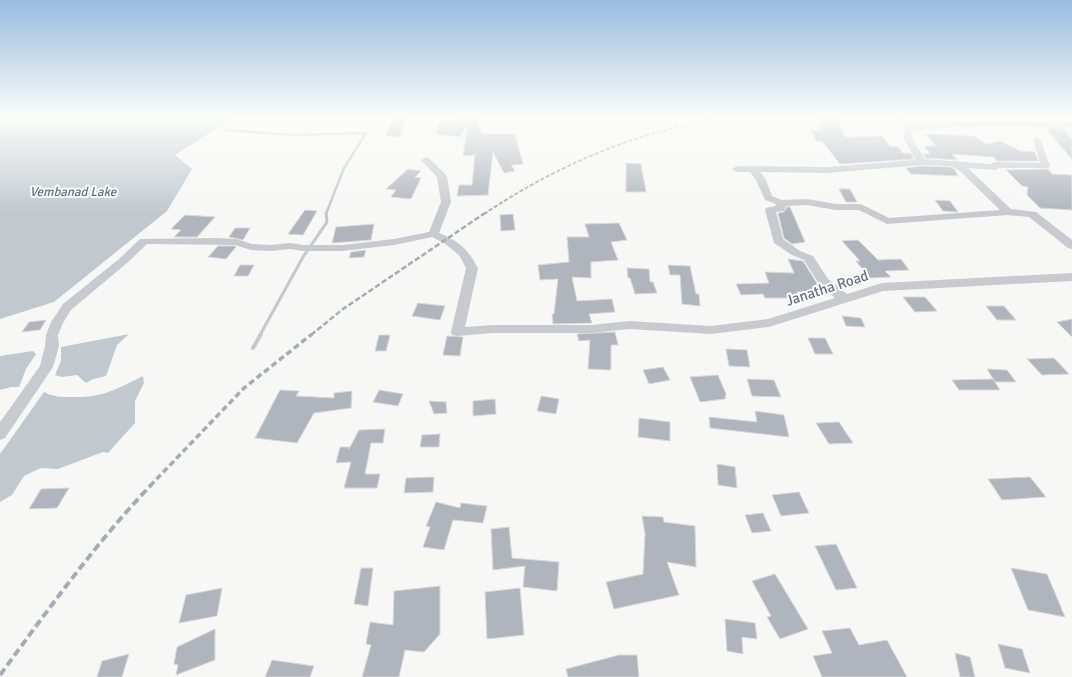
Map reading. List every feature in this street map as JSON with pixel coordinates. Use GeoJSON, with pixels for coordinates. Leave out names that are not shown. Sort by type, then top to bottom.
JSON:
{"type":"FeatureCollection","features":[{"type":"Feature","properties":{"kind":"street"},"geometry":{"type":"LineString","coordinates":[[914,150],[922,162]]}},
{"type":"Feature","properties":{"kind":"street"},"geometry":{"type":"LineString","coordinates":[[957,165],[995,167],[995,165],[1045,166],[1040,150]]}},
{"type":"Feature","properties":{"kind":"street"},"geometry":{"type":"LineString","coordinates":[[0,434],[46,367],[52,346],[52,335],[57,322],[67,307],[144,242],[215,241],[236,242],[251,247],[270,248],[290,246],[343,248],[394,242],[433,234],[446,202],[442,176],[426,160]]}},
{"type":"Feature","properties":{"kind":"street"},"geometry":{"type":"LineString","coordinates":[[737,169],[827,170],[922,162],[953,162],[1008,212]]}},
{"type":"Feature","properties":{"kind":"street"},"geometry":{"type":"LineString","coordinates":[[753,170],[761,180],[768,198],[781,203],[807,202],[836,207],[861,207],[887,221],[1008,212],[1032,214],[1043,221],[1072,246]]}},
{"type":"Feature","properties":{"kind":"street"},"geometry":{"type":"LineString","coordinates":[[781,203],[780,209],[770,210],[778,241],[796,253],[808,258],[819,278],[828,288],[846,299]]}},
{"type":"Feature","properties":{"kind":"street","name":"Janatha Road"},"geometry":{"type":"LineString","coordinates":[[433,234],[448,241],[464,253],[472,268],[457,332],[493,329],[592,329],[629,325],[711,330],[769,323],[882,287],[1072,277]]}},
{"type":"Feature","properties":{"kind":"water","name":"Vembanad Lake"},"geometry":{"type":"Polygon","coordinates":[[[0,150],[183,150],[175,155],[192,169],[167,211],[54,302],[0,319],[0,150]]]}},
{"type":"Feature","properties":{"kind":"water"},"geometry":{"type":"Polygon","coordinates":[[[129,334],[117,345],[106,376],[93,379],[86,383],[77,375],[62,377],[55,375],[61,361],[61,347],[129,334]]]}},
{"type":"Feature","properties":{"kind":"water"},"geometry":{"type":"Polygon","coordinates":[[[33,351],[36,354],[26,369],[19,387],[11,387],[0,390],[0,356],[33,351]]]}},
{"type":"Feature","properties":{"kind":"water"},"geometry":{"type":"Polygon","coordinates":[[[143,376],[144,383],[135,401],[135,423],[108,453],[103,452],[58,469],[41,468],[24,476],[12,495],[0,502],[0,454],[44,392],[61,397],[92,396],[117,389],[143,376]]]}},
{"type":"Feature","properties":{"kind":"building"},"geometry":{"type":"Polygon","coordinates":[[[464,150],[519,150],[523,164],[511,165],[515,171],[504,173],[493,152],[488,195],[457,196],[459,185],[472,185],[475,155],[463,156],[464,150]]]}},
{"type":"Feature","properties":{"kind":"building"},"geometry":{"type":"Polygon","coordinates":[[[829,150],[900,150],[903,153],[911,153],[914,159],[840,164],[829,150]]]}},
{"type":"Feature","properties":{"kind":"building"},"geometry":{"type":"Polygon","coordinates":[[[927,150],[1017,150],[1035,152],[1038,161],[997,161],[994,157],[952,154],[957,160],[926,158],[923,154],[930,154],[927,150]]]}},
{"type":"Feature","properties":{"kind":"building"},"geometry":{"type":"Polygon","coordinates":[[[1064,150],[1072,150],[1072,159],[1064,150]]]}},
{"type":"Feature","properties":{"kind":"building"},"geometry":{"type":"Polygon","coordinates":[[[626,163],[641,164],[646,192],[626,192],[626,163]]]}},
{"type":"Feature","properties":{"kind":"building"},"geometry":{"type":"Polygon","coordinates":[[[922,166],[951,167],[955,170],[958,176],[911,174],[906,168],[922,166]]]}},
{"type":"Feature","properties":{"kind":"building"},"geometry":{"type":"Polygon","coordinates":[[[408,169],[421,171],[415,177],[421,178],[411,199],[391,197],[396,190],[386,189],[408,169]]]}},
{"type":"Feature","properties":{"kind":"building"},"geometry":{"type":"Polygon","coordinates":[[[1048,169],[1052,174],[1072,175],[1072,210],[1040,208],[1027,195],[1028,187],[1022,186],[1006,170],[1048,169]]]}},
{"type":"Feature","properties":{"kind":"building"},"geometry":{"type":"Polygon","coordinates":[[[839,189],[850,189],[857,202],[846,202],[839,189]]]}},
{"type":"Feature","properties":{"kind":"building"},"geometry":{"type":"Polygon","coordinates":[[[935,200],[950,201],[958,212],[943,211],[935,200]]]}},
{"type":"Feature","properties":{"kind":"building"},"geometry":{"type":"Polygon","coordinates":[[[787,207],[790,207],[805,242],[792,244],[784,238],[778,213],[784,212],[787,207]]]}},
{"type":"Feature","properties":{"kind":"building"},"geometry":{"type":"Polygon","coordinates":[[[305,210],[317,211],[303,235],[288,234],[305,210]]]}},
{"type":"Feature","properties":{"kind":"building"},"geometry":{"type":"Polygon","coordinates":[[[513,214],[515,230],[501,231],[500,215],[513,214]]]}},
{"type":"Feature","properties":{"kind":"building"},"geometry":{"type":"Polygon","coordinates":[[[185,215],[215,217],[197,237],[174,237],[181,230],[171,229],[185,215]]]}},
{"type":"Feature","properties":{"kind":"building"},"geometry":{"type":"Polygon","coordinates":[[[619,223],[627,240],[611,242],[618,260],[591,262],[591,278],[572,277],[577,301],[612,299],[615,312],[589,314],[592,323],[553,324],[552,314],[554,314],[558,279],[540,280],[538,265],[569,262],[567,237],[589,237],[585,224],[619,223]]]}},
{"type":"Feature","properties":{"kind":"building"},"geometry":{"type":"Polygon","coordinates":[[[374,224],[371,240],[332,243],[336,227],[374,224]]]}},
{"type":"Feature","properties":{"kind":"building"},"geometry":{"type":"Polygon","coordinates":[[[235,228],[250,228],[243,240],[229,237],[235,228]]]}},
{"type":"Feature","properties":{"kind":"building"},"geometry":{"type":"Polygon","coordinates":[[[858,240],[878,260],[901,259],[909,270],[885,271],[891,277],[870,278],[856,261],[860,261],[842,241],[858,240]]]}},
{"type":"Feature","properties":{"kind":"building"},"geometry":{"type":"Polygon","coordinates":[[[218,246],[236,247],[226,259],[208,257],[218,246]]]}},
{"type":"Feature","properties":{"kind":"building"},"geometry":{"type":"Polygon","coordinates":[[[366,250],[364,257],[349,258],[351,252],[366,250]]]}},
{"type":"Feature","properties":{"kind":"building"},"geometry":{"type":"Polygon","coordinates":[[[788,259],[803,261],[818,285],[825,291],[797,292],[799,298],[765,298],[763,294],[741,295],[736,284],[769,283],[765,272],[794,273],[788,259]]]}},
{"type":"Feature","properties":{"kind":"building"},"geometry":{"type":"Polygon","coordinates":[[[240,265],[254,265],[248,276],[234,276],[240,265]]]}},
{"type":"Feature","properties":{"kind":"building"},"geometry":{"type":"Polygon","coordinates":[[[668,265],[690,266],[696,294],[699,294],[700,306],[682,304],[680,275],[670,275],[668,265]]]}},
{"type":"Feature","properties":{"kind":"building"},"geometry":{"type":"Polygon","coordinates":[[[627,268],[649,269],[650,282],[653,282],[657,293],[635,294],[630,278],[628,278],[627,268]]]}},
{"type":"Feature","properties":{"kind":"building"},"geometry":{"type":"Polygon","coordinates":[[[903,297],[925,297],[937,311],[915,312],[903,297]]]}},
{"type":"Feature","properties":{"kind":"building"},"geometry":{"type":"Polygon","coordinates":[[[418,303],[445,306],[440,320],[412,316],[418,303]]]}},
{"type":"Feature","properties":{"kind":"building"},"geometry":{"type":"Polygon","coordinates":[[[986,306],[1004,306],[1016,320],[997,320],[986,306]]]}},
{"type":"Feature","properties":{"kind":"building"},"geometry":{"type":"Polygon","coordinates":[[[842,316],[861,318],[865,327],[846,326],[842,316]]]}},
{"type":"Feature","properties":{"kind":"building"},"geometry":{"type":"Polygon","coordinates":[[[1072,319],[1072,337],[1057,322],[1072,319]]]}},
{"type":"Feature","properties":{"kind":"building"},"geometry":{"type":"Polygon","coordinates":[[[46,320],[40,330],[22,332],[29,322],[46,320]]]}},
{"type":"Feature","properties":{"kind":"building"},"geometry":{"type":"Polygon","coordinates":[[[615,332],[618,345],[611,345],[611,370],[588,369],[590,340],[579,341],[577,334],[615,332]]]}},
{"type":"Feature","properties":{"kind":"building"},"geometry":{"type":"Polygon","coordinates":[[[379,335],[390,335],[386,351],[375,351],[379,335]]]}},
{"type":"Feature","properties":{"kind":"building"},"geometry":{"type":"Polygon","coordinates":[[[447,336],[463,337],[460,356],[443,355],[447,336]]]}},
{"type":"Feature","properties":{"kind":"building"},"geometry":{"type":"Polygon","coordinates":[[[808,338],[825,338],[833,354],[815,354],[808,338]]]}},
{"type":"Feature","properties":{"kind":"building"},"geometry":{"type":"Polygon","coordinates":[[[726,349],[747,350],[750,367],[729,366],[726,349]]]}},
{"type":"Feature","properties":{"kind":"building"},"geometry":{"type":"Polygon","coordinates":[[[1054,358],[1069,374],[1042,375],[1027,359],[1054,358]]]}},
{"type":"Feature","properties":{"kind":"building"},"geometry":{"type":"Polygon","coordinates":[[[663,367],[670,380],[649,384],[643,370],[663,367]]]}},
{"type":"Feature","properties":{"kind":"building"},"geometry":{"type":"Polygon","coordinates":[[[987,369],[1007,370],[1016,382],[995,382],[987,369]]]}},
{"type":"Feature","properties":{"kind":"building"},"geometry":{"type":"Polygon","coordinates":[[[718,375],[726,394],[725,399],[700,402],[690,377],[718,375]]]}},
{"type":"Feature","properties":{"kind":"building"},"geometry":{"type":"Polygon","coordinates":[[[747,379],[774,380],[781,397],[752,396],[747,379]]]}},
{"type":"Feature","properties":{"kind":"building"},"geometry":{"type":"Polygon","coordinates":[[[993,379],[1000,390],[959,390],[952,380],[993,379]]]}},
{"type":"Feature","properties":{"kind":"building"},"geometry":{"type":"Polygon","coordinates":[[[280,390],[299,391],[296,396],[334,398],[334,393],[352,391],[351,408],[314,413],[297,443],[255,438],[280,390]]]}},
{"type":"Feature","properties":{"kind":"building"},"geometry":{"type":"Polygon","coordinates":[[[379,390],[403,394],[398,406],[373,402],[379,390]]]}},
{"type":"Feature","properties":{"kind":"building"},"geometry":{"type":"Polygon","coordinates":[[[541,396],[559,399],[556,414],[537,411],[541,396]]]}},
{"type":"Feature","properties":{"kind":"building"},"geometry":{"type":"Polygon","coordinates":[[[495,399],[496,414],[473,416],[473,401],[495,399]]]}},
{"type":"Feature","properties":{"kind":"building"},"geometry":{"type":"Polygon","coordinates":[[[429,401],[446,402],[447,413],[434,414],[429,401]]]}},
{"type":"Feature","properties":{"kind":"building"},"geometry":{"type":"Polygon","coordinates":[[[755,411],[784,415],[789,437],[710,428],[709,417],[757,422],[755,411]]]}},
{"type":"Feature","properties":{"kind":"building"},"geometry":{"type":"Polygon","coordinates":[[[639,418],[670,422],[670,441],[638,437],[639,418]]]}},
{"type":"Feature","properties":{"kind":"building"},"geometry":{"type":"Polygon","coordinates":[[[839,422],[853,443],[829,444],[816,423],[839,422]]]}},
{"type":"Feature","properties":{"kind":"building"},"geometry":{"type":"Polygon","coordinates":[[[385,429],[383,443],[371,443],[365,474],[380,474],[377,488],[344,488],[351,462],[336,463],[340,447],[349,447],[349,449],[359,430],[385,429]]]}},
{"type":"Feature","properties":{"kind":"building"},"geometry":{"type":"Polygon","coordinates":[[[440,434],[439,447],[420,447],[422,435],[440,434]]]}},
{"type":"Feature","properties":{"kind":"building"},"geometry":{"type":"Polygon","coordinates":[[[717,464],[735,467],[737,488],[718,485],[717,464]]]}},
{"type":"Feature","properties":{"kind":"building"},"geometry":{"type":"Polygon","coordinates":[[[434,477],[433,492],[404,493],[406,478],[434,477]]]}},
{"type":"Feature","properties":{"kind":"building"},"geometry":{"type":"Polygon","coordinates":[[[1030,477],[1046,497],[1002,500],[988,479],[1030,477]]]}},
{"type":"Feature","properties":{"kind":"building"},"geometry":{"type":"Polygon","coordinates":[[[69,488],[57,508],[29,509],[41,489],[69,488]]]}},
{"type":"Feature","properties":{"kind":"building"},"geometry":{"type":"Polygon","coordinates":[[[799,492],[809,513],[781,516],[772,495],[799,492]]]}},
{"type":"Feature","properties":{"kind":"building"},"geometry":{"type":"Polygon","coordinates":[[[436,502],[460,508],[461,503],[487,506],[483,523],[453,520],[444,550],[423,547],[430,527],[426,526],[436,502]]]}},
{"type":"Feature","properties":{"kind":"building"},"geometry":{"type":"Polygon","coordinates":[[[763,513],[771,531],[752,533],[745,515],[763,513]]]}},
{"type":"Feature","properties":{"kind":"building"},"geometry":{"type":"Polygon","coordinates":[[[642,516],[663,517],[664,522],[695,526],[696,567],[667,562],[679,595],[614,609],[606,582],[643,574],[645,534],[642,516]]]}},
{"type":"Feature","properties":{"kind":"building"},"geometry":{"type":"Polygon","coordinates":[[[509,527],[512,558],[559,562],[557,591],[523,587],[525,566],[493,570],[491,529],[509,527]]]}},
{"type":"Feature","properties":{"kind":"building"},"geometry":{"type":"Polygon","coordinates":[[[836,544],[857,588],[836,590],[815,546],[836,544]]]}},
{"type":"Feature","properties":{"kind":"building"},"geometry":{"type":"Polygon","coordinates":[[[361,568],[373,568],[368,606],[354,604],[361,568]]]}},
{"type":"Feature","properties":{"kind":"building"},"geometry":{"type":"Polygon","coordinates":[[[1011,568],[1047,574],[1065,617],[1028,610],[1011,568]]]}},
{"type":"Feature","properties":{"kind":"building"},"geometry":{"type":"Polygon","coordinates":[[[775,574],[808,629],[780,639],[767,617],[771,616],[752,581],[775,574]]]}},
{"type":"Feature","properties":{"kind":"building"},"geometry":{"type":"Polygon","coordinates":[[[440,586],[440,634],[424,652],[405,650],[399,677],[362,677],[371,645],[366,644],[370,622],[393,625],[394,591],[440,586]]]}},
{"type":"Feature","properties":{"kind":"building"},"geometry":{"type":"Polygon","coordinates":[[[222,588],[217,616],[179,623],[186,595],[222,588]]]}},
{"type":"Feature","properties":{"kind":"building"},"geometry":{"type":"Polygon","coordinates":[[[520,588],[524,635],[487,639],[485,592],[520,588]]]}},
{"type":"Feature","properties":{"kind":"building"},"geometry":{"type":"Polygon","coordinates":[[[725,619],[755,623],[757,639],[742,637],[743,654],[727,651],[725,619]]]}},
{"type":"Feature","properties":{"kind":"building"},"geometry":{"type":"Polygon","coordinates":[[[850,628],[859,645],[887,640],[907,677],[822,677],[813,656],[832,653],[822,631],[850,628]]]}},
{"type":"Feature","properties":{"kind":"building"},"geometry":{"type":"Polygon","coordinates":[[[215,629],[215,660],[176,675],[178,665],[174,664],[177,647],[215,629]]]}},
{"type":"Feature","properties":{"kind":"building"},"geometry":{"type":"Polygon","coordinates":[[[998,644],[1022,649],[1030,673],[1005,668],[998,644]]]}},
{"type":"Feature","properties":{"kind":"building"},"geometry":{"type":"Polygon","coordinates":[[[955,653],[970,657],[975,677],[960,677],[955,653]]]}},
{"type":"Feature","properties":{"kind":"building"},"geometry":{"type":"Polygon","coordinates":[[[129,654],[122,677],[97,677],[102,661],[129,654]]]}},
{"type":"Feature","properties":{"kind":"building"},"geometry":{"type":"Polygon","coordinates":[[[619,655],[637,655],[639,677],[568,677],[566,669],[619,655]]]}},
{"type":"Feature","properties":{"kind":"building"},"geometry":{"type":"Polygon","coordinates":[[[272,660],[314,666],[310,677],[265,677],[272,660]]]}},
{"type":"Feature","properties":{"kind":"waterway"},"geometry":{"type":"LineString","coordinates":[[326,214],[344,168],[356,150]]}},
{"type":"Feature","properties":{"kind":"waterway"},"geometry":{"type":"LineString","coordinates":[[260,335],[303,257],[327,222],[326,214]]}},
{"type":"Feature","properties":{"kind":"waterway"},"geometry":{"type":"LineString","coordinates":[[253,348],[261,334]]}},
{"type":"Feature","properties":{"kind":"railway"},"geometry":{"type":"LineString","coordinates":[[484,214],[543,178],[606,150]]}},
{"type":"Feature","properties":{"kind":"railway"},"geometry":{"type":"LineString","coordinates":[[311,335],[343,309],[485,213]]}},
{"type":"Feature","properties":{"kind":"railway"},"geometry":{"type":"LineString","coordinates":[[150,486],[244,388],[312,334]]}},
{"type":"Feature","properties":{"kind":"railway"},"geometry":{"type":"LineString","coordinates":[[0,675],[91,554],[130,507],[151,485]]}}]}
